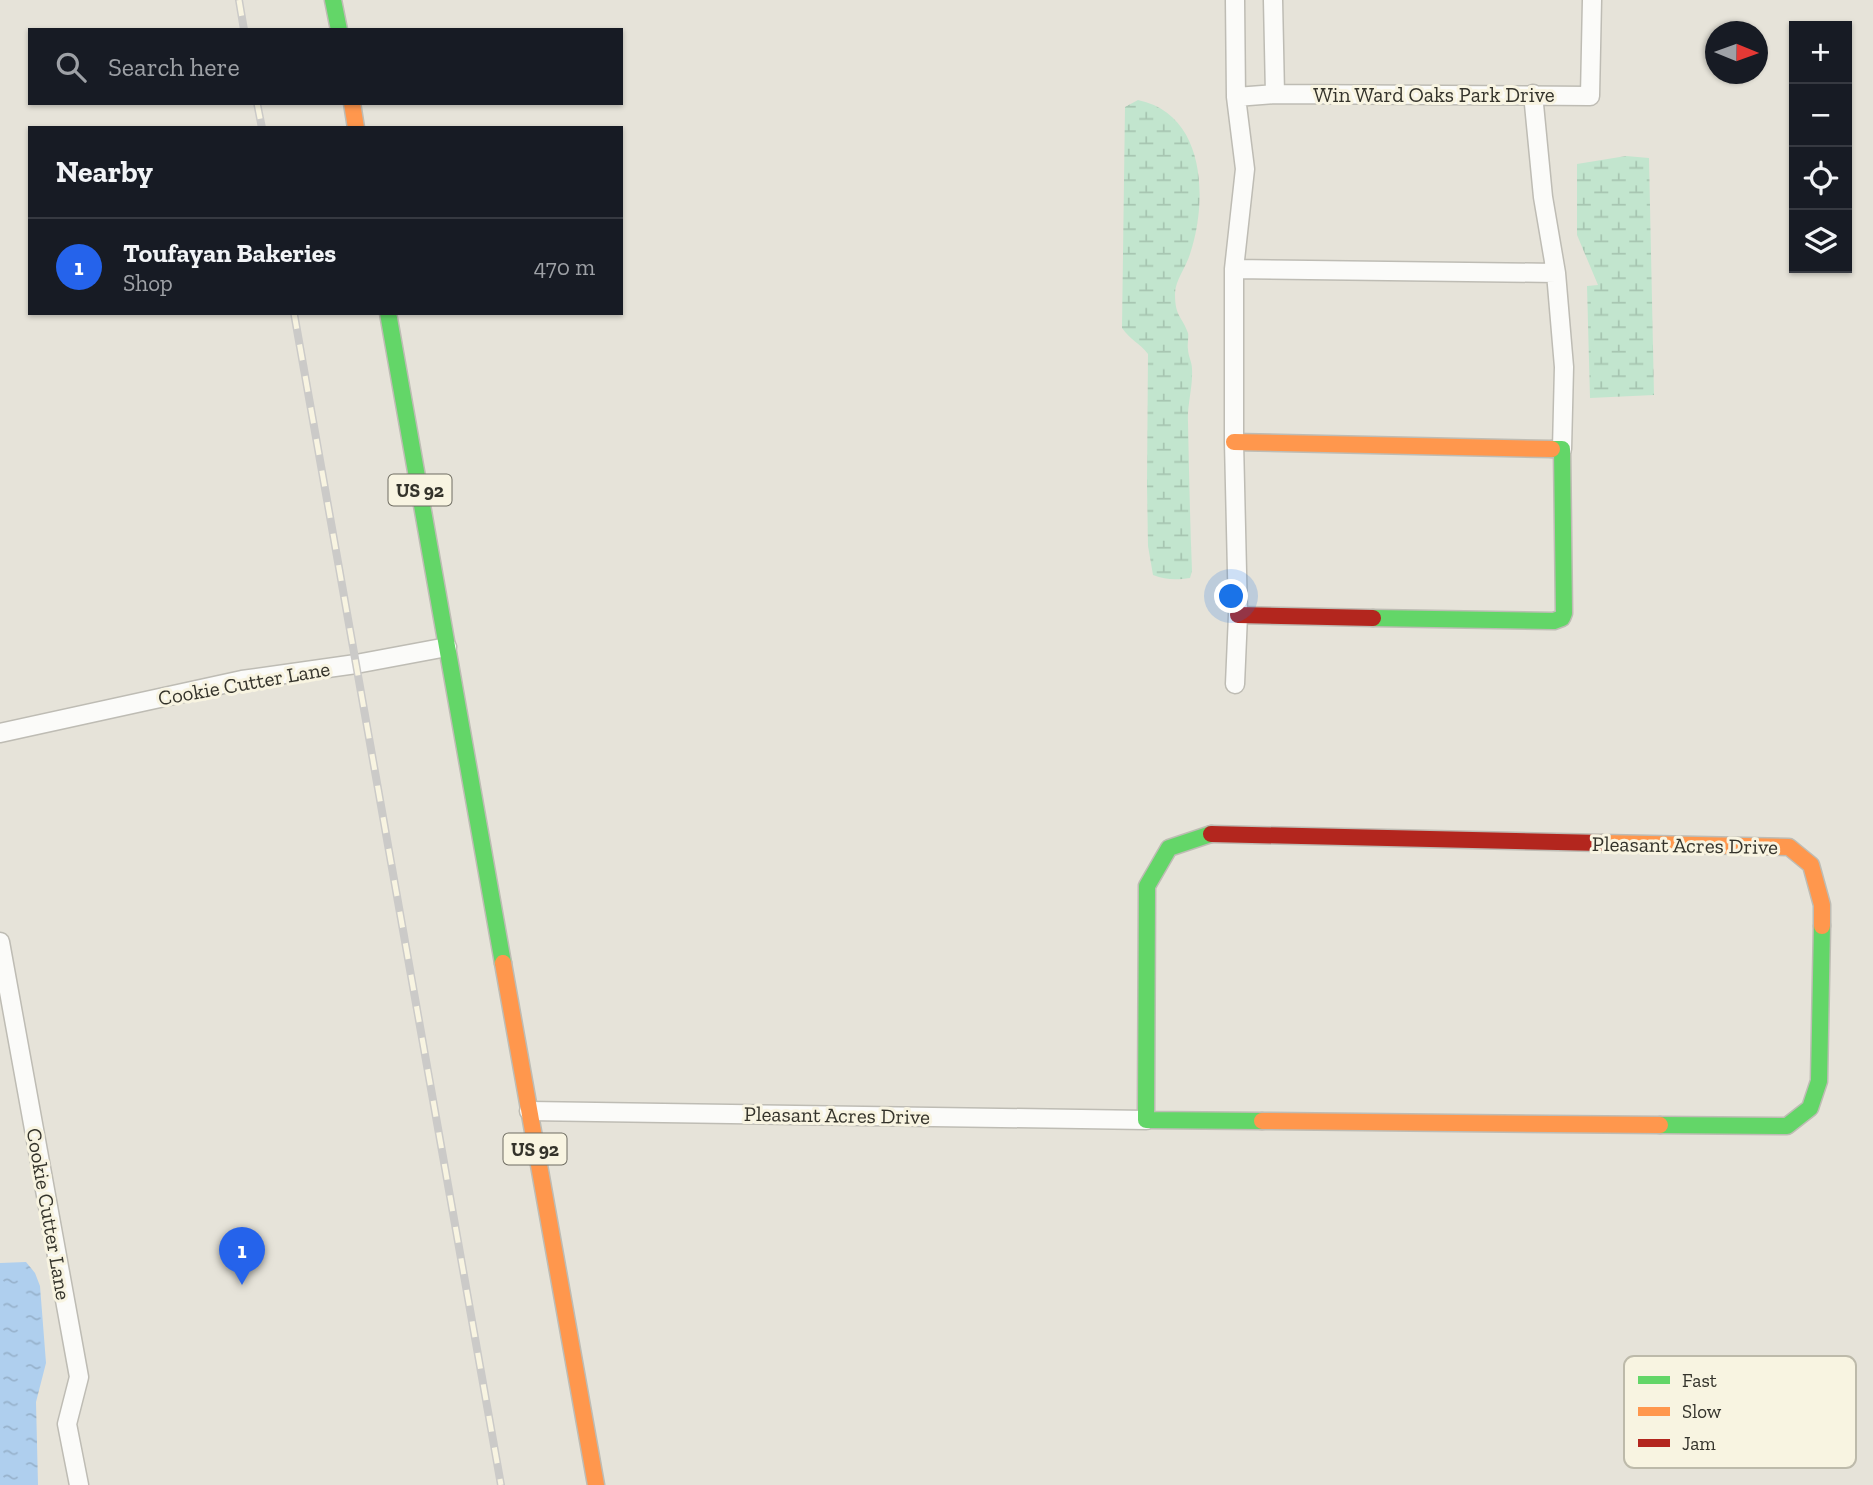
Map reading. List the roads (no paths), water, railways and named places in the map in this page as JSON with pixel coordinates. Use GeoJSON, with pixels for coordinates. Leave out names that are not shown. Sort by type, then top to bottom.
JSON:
{"type":"FeatureCollection","features":[{"type":"Feature","properties":{"kind":"street"},"geometry":{"type":"LineString","coordinates":[[334,0],[339,28]]}},
{"type":"Feature","properties":{"kind":"street"},"geometry":{"type":"LineString","coordinates":[[1235,0],[1236,97],[1245,169],[1234,269],[1238,615],[1235,684]]}},
{"type":"Feature","properties":{"kind":"street"},"geometry":{"type":"LineString","coordinates":[[1273,0],[1275,94]]}},
{"type":"Feature","properties":{"kind":"street","name":"Win Ward Oaks Park Drive"},"geometry":{"type":"LineString","coordinates":[[1236,97],[1275,94],[1590,96],[1591,0]]}},
{"type":"Feature","properties":{"kind":"street"},"geometry":{"type":"LineString","coordinates":[[1238,615],[1554,621],[1562,618],[1564,367],[1556,274],[1543,197],[1533,94]]}},
{"type":"Feature","properties":{"kind":"street"},"geometry":{"type":"LineString","coordinates":[[352,105],[356,126]]}},
{"type":"Feature","properties":{"kind":"street"},"geometry":{"type":"LineString","coordinates":[[1234,269],[1556,274]]}},
{"type":"Feature","properties":{"kind":"street","name":"US 92"},"geometry":{"type":"LineString","coordinates":[[388,315],[596,1485]]}},
{"type":"Feature","properties":{"kind":"street"},"geometry":{"type":"LineString","coordinates":[[1234,442],[1562,450]]}},
{"type":"Feature","properties":{"kind":"street","name":"Cookie Cutter Lane"},"geometry":{"type":"LineString","coordinates":[[0,733],[242,680],[356,664],[447,647]]}},
{"type":"Feature","properties":{"kind":"street","name":"Pleasant Acres Drive"},"geometry":{"type":"LineString","coordinates":[[528,1111],[1146,1120],[1787,1126],[1810,1108],[1819,1081],[1822,905],[1811,865],[1789,847],[1211,835],[1169,848],[1147,886],[1146,1120]]}},
{"type":"Feature","properties":{"kind":"street","name":"Cookie Cutter Lane"},"geometry":{"type":"LineString","coordinates":[[0,942],[79,1377],[67,1424],[79,1485]]}},
{"type":"Feature","properties":{"kind":"water"},"geometry":{"type":"Polygon","coordinates":[[[26,1262],[35,1273],[40,1286],[46,1363],[36,1402],[38,1485],[0,1485],[0,1263],[26,1262]]]}},
{"type":"Feature","properties":{"kind":"railway"},"geometry":{"type":"LineString","coordinates":[[239,0],[244,28]]}},
{"type":"Feature","properties":{"kind":"railway"},"geometry":{"type":"LineString","coordinates":[[257,105],[262,126]]}},
{"type":"Feature","properties":{"kind":"railway"},"geometry":{"type":"LineString","coordinates":[[294,315],[501,1485]]}},
{"type":"Feature","properties":{"kind":"place","name":"Toufayan Bakeries"},"geometry":{"type":"Point","coordinates":[242,1285]}}]}
